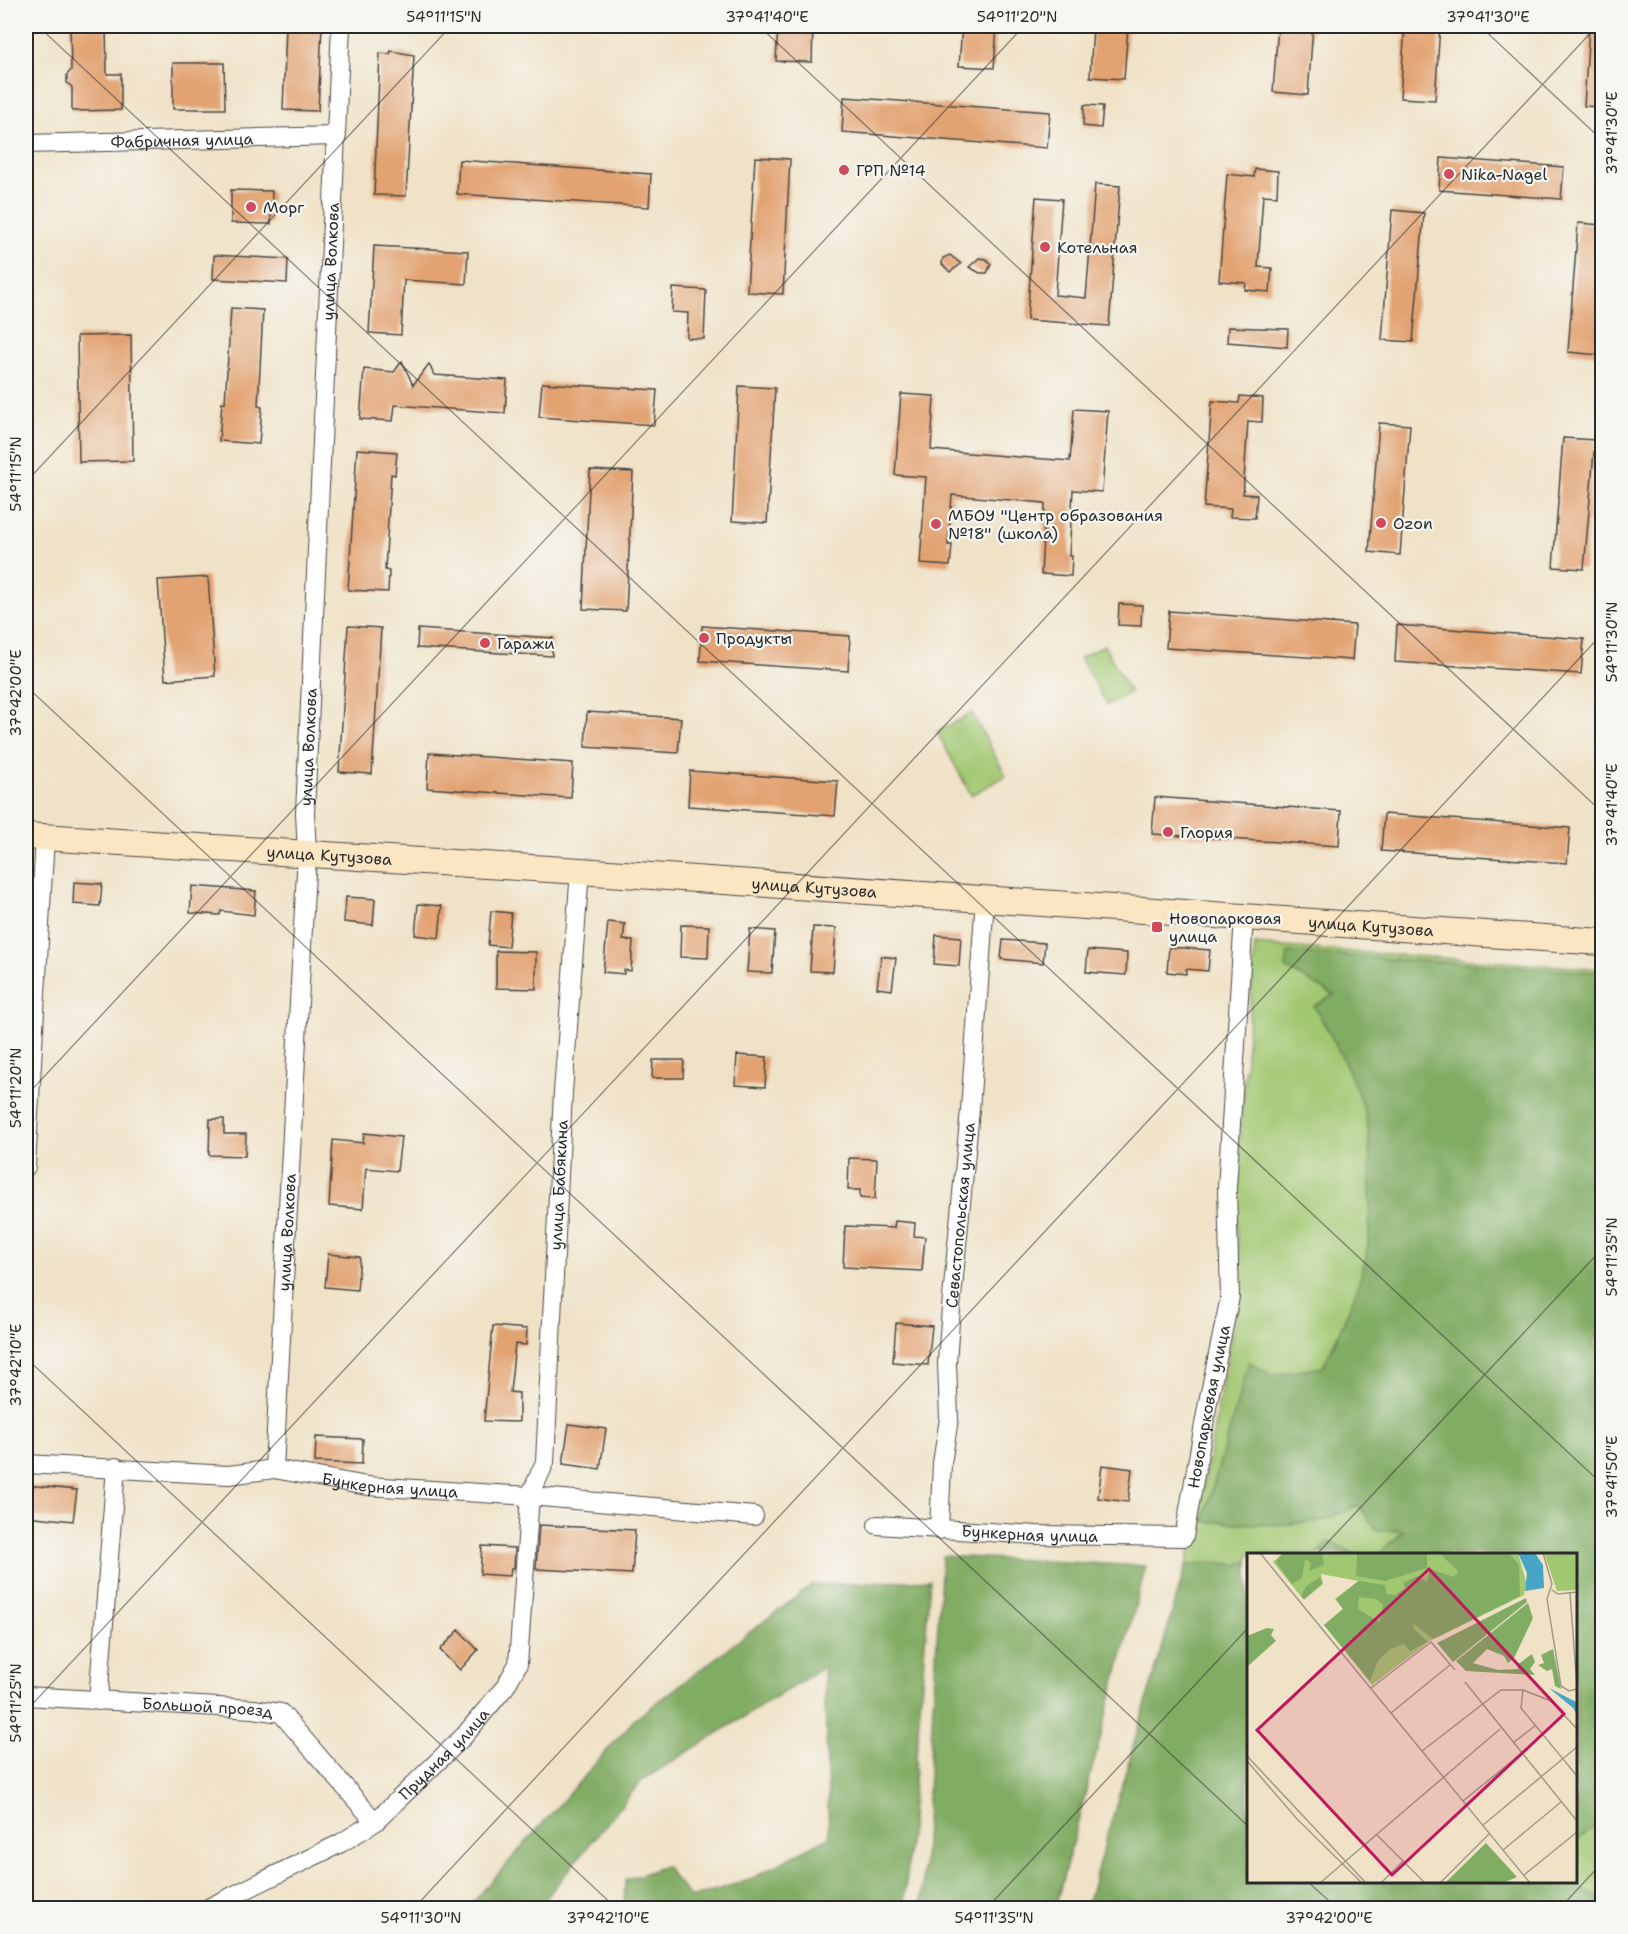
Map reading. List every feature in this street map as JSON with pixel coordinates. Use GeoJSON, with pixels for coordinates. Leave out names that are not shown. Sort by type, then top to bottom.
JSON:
{"type":"FeatureCollection","features":[{"type":"Feature","properties":{"kind":"main road","name":"улица Кутузова"},"geometry":{"type":"LineString","coordinates":[[35,836],[580,871],[1602,942]]}},
{"type":"Feature","properties":{"kind":"street","name":"улица Волкова"},"geometry":{"type":"LineString","coordinates":[[274,1469],[307,853],[305,813],[338,136],[341,26]]}},
{"type":"Feature","properties":{"kind":"street","name":"Фабричная улица"},"geometry":{"type":"LineString","coordinates":[[26,144],[338,136]]}},
{"type":"Feature","properties":{"kind":"street"},"geometry":{"type":"LineString","coordinates":[[26,1167],[35,836]]}},
{"type":"Feature","properties":{"kind":"street","name":"улица Бабякина"},"geometry":{"type":"LineString","coordinates":[[530,1496],[545,1462],[563,1092],[580,871]]}},
{"type":"Feature","properties":{"kind":"street","name":"Севастопольская улица"},"geometry":{"type":"LineString","coordinates":[[939,1530],[942,1463],[949,1419],[947,1362],[970,1110],[985,899]]}},
{"type":"Feature","properties":{"kind":"street","name":"Новопарковая улица"},"geometry":{"type":"LineString","coordinates":[[1184,1537],[1208,1402],[1230,1298],[1227,1188],[1244,917]]}},
{"type":"Feature","properties":{"kind":"street","name":"Бункерная улица"},"geometry":{"type":"LineString","coordinates":[[26,1464],[116,1467],[229,1475],[274,1469],[367,1486],[530,1496],[754,1516]]}},
{"type":"Feature","properties":{"kind":"street"},"geometry":{"type":"LineString","coordinates":[[98,1701],[116,1467]]}},
{"type":"Feature","properties":{"kind":"street","name":"Прудная улица"},"geometry":{"type":"LineString","coordinates":[[208,1908],[341,1843],[375,1822],[464,1736],[505,1687],[518,1664],[530,1496]]}},
{"type":"Feature","properties":{"kind":"street","name":"Бункерная улица"},"geometry":{"type":"LineString","coordinates":[[877,1525],[939,1530],[1184,1537]]}},
{"type":"Feature","properties":{"kind":"street","name":"Большой проезд"},"geometry":{"type":"LineString","coordinates":[[26,1696],[281,1713],[375,1822]]}},
{"type":"Feature","properties":{"kind":"green space"},"geometry":{"type":"Polygon","coordinates":[[[1104,645],[1130,692],[1107,705],[1080,658],[1104,645]]]}},
{"type":"Feature","properties":{"kind":"green space"},"geometry":{"type":"Polygon","coordinates":[[[972,713],[1006,776],[971,795],[937,732],[972,713]]]}},
{"type":"Feature","properties":{"kind":"green space"},"geometry":{"type":"Polygon","coordinates":[[[1255,945],[1602,969],[1602,1908],[1087,1908],[1193,1541],[1240,1289],[1235,1195],[1255,945]]]}},
{"type":"Feature","properties":{"kind":"green space"},"geometry":{"type":"Polygon","coordinates":[[[1288,952],[1602,973],[1602,1334],[1595,1336],[1592,1345],[1602,1351],[1602,1826],[1598,1824],[1577,1840],[1577,1553],[1380,1553],[1404,1531],[1378,1531],[1358,1505],[1322,1521],[1273,1525],[1203,1521],[1249,1362],[1272,1375],[1323,1367],[1354,1296],[1367,1251],[1370,1182],[1369,1142],[1365,1114],[1343,1058],[1314,1006],[1334,995],[1286,968],[1288,952]]]}},
{"type":"Feature","properties":{"kind":"green space"},"geometry":{"type":"Polygon","coordinates":[[[1330,1542],[1353,1553],[1318,1553],[1330,1542]]]}},
{"type":"Feature","properties":{"kind":"green space"},"geometry":{"type":"Polygon","coordinates":[[[942,1556],[1146,1566],[1055,1908],[921,1908],[942,1556]]]}},
{"type":"Feature","properties":{"kind":"green space"},"geometry":{"type":"Polygon","coordinates":[[[1247,1561],[1247,1883],[1577,1883],[1578,1888],[1602,1898],[1602,1908],[1086,1908],[1186,1566],[1212,1562],[1238,1565],[1247,1561]]]}},
{"type":"Feature","properties":{"kind":"green space"},"geometry":{"type":"Polygon","coordinates":[[[930,1580],[904,1908],[624,1908],[625,1880],[665,1866],[690,1898],[749,1880],[829,1837],[824,1667],[641,1781],[538,1908],[468,1908],[634,1720],[812,1585],[930,1580]]]}},
{"type":"Feature","properties":{"kind":"building"},"geometry":{"type":"Polygon","coordinates":[[[70,26],[106,26],[107,74],[121,74],[121,110],[72,111],[72,87],[67,83],[67,75],[71,70],[70,26]]]}},
{"type":"Feature","properties":{"kind":"building"},"geometry":{"type":"Polygon","coordinates":[[[286,26],[322,26],[318,111],[283,110],[286,26]]]}},
{"type":"Feature","properties":{"kind":"building"},"geometry":{"type":"Polygon","coordinates":[[[778,26],[813,26],[812,62],[776,61],[778,26]]]}},
{"type":"Feature","properties":{"kind":"building"},"geometry":{"type":"Polygon","coordinates":[[[962,26],[997,26],[994,68],[959,66],[962,26]]]}},
{"type":"Feature","properties":{"kind":"building"},"geometry":{"type":"Polygon","coordinates":[[[1093,26],[1128,26],[1124,79],[1090,77],[1093,26]]]}},
{"type":"Feature","properties":{"kind":"building"},"geometry":{"type":"Polygon","coordinates":[[[1278,26],[1313,26],[1308,95],[1273,92],[1278,26]]]}},
{"type":"Feature","properties":{"kind":"building"},"geometry":{"type":"Polygon","coordinates":[[[1405,26],[1440,26],[1435,100],[1400,98],[1405,26]]]}},
{"type":"Feature","properties":{"kind":"building"},"geometry":{"type":"Polygon","coordinates":[[[1589,26],[1602,26],[1602,107],[1584,106],[1589,26]]]}},
{"type":"Feature","properties":{"kind":"building"},"geometry":{"type":"Polygon","coordinates":[[[391,51],[414,55],[406,196],[374,195],[380,53],[390,54],[391,51]]]}},
{"type":"Feature","properties":{"kind":"building"},"geometry":{"type":"Polygon","coordinates":[[[173,63],[224,63],[225,109],[173,109],[173,63]]]}},
{"type":"Feature","properties":{"kind":"building"},"geometry":{"type":"Polygon","coordinates":[[[844,97],[1050,112],[1047,148],[842,132],[844,97]]]}},
{"type":"Feature","properties":{"kind":"building"},"geometry":{"type":"Polygon","coordinates":[[[1084,105],[1103,106],[1101,128],[1083,126],[1084,105]]]}},
{"type":"Feature","properties":{"kind":"building"},"geometry":{"type":"Polygon","coordinates":[[[755,157],[790,159],[783,294],[747,292],[755,157]]]}},
{"type":"Feature","properties":{"kind":"building"},"geometry":{"type":"Polygon","coordinates":[[[1441,158],[1564,167],[1561,199],[1439,190],[1441,158]]]}},
{"type":"Feature","properties":{"kind":"building"},"geometry":{"type":"Polygon","coordinates":[[[459,160],[651,174],[649,207],[457,194],[459,160]]]}},
{"type":"Feature","properties":{"kind":"building"},"geometry":{"type":"Polygon","coordinates":[[[1255,169],[1278,171],[1277,196],[1263,195],[1258,267],[1272,268],[1270,292],[1245,290],[1246,283],[1219,281],[1227,174],[1254,177],[1255,169]]]}},
{"type":"Feature","properties":{"kind":"building","name":"Котельная"},"geometry":{"type":"Polygon","coordinates":[[[1095,184],[1120,186],[1109,326],[1027,320],[1036,197],[1062,199],[1055,295],[1086,298],[1095,184]]]}},
{"type":"Feature","properties":{"kind":"building","name":"Морг"},"geometry":{"type":"Polygon","coordinates":[[[231,190],[272,191],[271,224],[231,223],[231,190]]]}},
{"type":"Feature","properties":{"kind":"building"},"geometry":{"type":"Polygon","coordinates":[[[1392,210],[1424,213],[1413,342],[1382,340],[1392,210]]]}},
{"type":"Feature","properties":{"kind":"building"},"geometry":{"type":"Polygon","coordinates":[[[1578,223],[1602,225],[1602,314],[1599,355],[1568,352],[1578,223]]]}},
{"type":"Feature","properties":{"kind":"building"},"geometry":{"type":"Polygon","coordinates":[[[374,246],[468,251],[466,284],[404,280],[401,335],[369,333],[374,246]]]}},
{"type":"Feature","properties":{"kind":"building"},"geometry":{"type":"Polygon","coordinates":[[[214,255],[288,259],[287,283],[213,279],[214,255]]]}},
{"type":"Feature","properties":{"kind":"building"},"geometry":{"type":"Polygon","coordinates":[[[950,255],[961,264],[950,272],[942,264],[943,258],[950,255]]]}},
{"type":"Feature","properties":{"kind":"building"},"geometry":{"type":"Polygon","coordinates":[[[979,258],[986,259],[991,264],[987,273],[980,273],[969,267],[979,258]]]}},
{"type":"Feature","properties":{"kind":"building"},"geometry":{"type":"Polygon","coordinates":[[[673,288],[706,290],[704,339],[687,338],[688,313],[672,312],[673,288]]]}},
{"type":"Feature","properties":{"kind":"building"},"geometry":{"type":"Polygon","coordinates":[[[231,308],[263,310],[258,406],[262,407],[259,444],[219,441],[222,402],[225,403],[231,308]]]}},
{"type":"Feature","properties":{"kind":"building"},"geometry":{"type":"Polygon","coordinates":[[[1228,327],[1288,329],[1287,347],[1227,342],[1228,327]]]}},
{"type":"Feature","properties":{"kind":"building"},"geometry":{"type":"Polygon","coordinates":[[[131,335],[133,461],[79,462],[77,336],[131,335]]]}},
{"type":"Feature","properties":{"kind":"building"},"geometry":{"type":"Polygon","coordinates":[[[402,361],[413,385],[429,364],[434,375],[507,380],[505,413],[395,405],[393,421],[360,419],[364,369],[394,372],[402,361]]]}},
{"type":"Feature","properties":{"kind":"building"},"geometry":{"type":"Polygon","coordinates":[[[542,383],[657,390],[654,425],[539,417],[542,383]]]}},
{"type":"Feature","properties":{"kind":"building"},"geometry":{"type":"Polygon","coordinates":[[[739,386],[775,388],[767,523],[732,521],[739,386]]]}},
{"type":"Feature","properties":{"kind":"building","name":"МБОУ \"Центр образования №18\" (школа)"},"geometry":{"type":"Polygon","coordinates":[[[901,394],[934,396],[931,450],[1070,461],[1074,409],[1108,411],[1102,492],[1073,490],[1069,556],[1072,556],[1071,576],[1041,574],[1045,503],[952,495],[948,545],[952,545],[950,566],[920,564],[926,477],[895,475],[901,394]]]}},
{"type":"Feature","properties":{"kind":"building"},"geometry":{"type":"Polygon","coordinates":[[[1240,396],[1263,398],[1262,422],[1248,421],[1243,494],[1257,495],[1255,518],[1230,517],[1231,509],[1204,507],[1212,401],[1239,403],[1240,396]]]}},
{"type":"Feature","properties":{"kind":"building"},"geometry":{"type":"Polygon","coordinates":[[[1379,423],[1410,425],[1400,555],[1369,552],[1379,423]]]}},
{"type":"Feature","properties":{"kind":"building"},"geometry":{"type":"Polygon","coordinates":[[[1563,438],[1595,440],[1584,569],[1553,567],[1563,438]]]}},
{"type":"Feature","properties":{"kind":"building"},"geometry":{"type":"Polygon","coordinates":[[[357,449],[397,452],[395,475],[391,474],[385,570],[389,571],[388,592],[348,590],[357,449]]]}},
{"type":"Feature","properties":{"kind":"building"},"geometry":{"type":"Polygon","coordinates":[[[590,470],[633,472],[626,611],[583,609],[590,470]]]}},
{"type":"Feature","properties":{"kind":"building"},"geometry":{"type":"Polygon","coordinates":[[[208,577],[215,676],[165,680],[158,580],[208,577]]]}},
{"type":"Feature","properties":{"kind":"building"},"geometry":{"type":"Polygon","coordinates":[[[1119,604],[1142,605],[1141,626],[1118,625],[1119,604]]]}},
{"type":"Feature","properties":{"kind":"building"},"geometry":{"type":"Polygon","coordinates":[[[1169,611],[1355,625],[1352,660],[1166,648],[1169,611]]]}},
{"type":"Feature","properties":{"kind":"building"},"geometry":{"type":"Polygon","coordinates":[[[1397,625],[1584,639],[1581,674],[1395,662],[1397,625]]]}},
{"type":"Feature","properties":{"kind":"building"},"geometry":{"type":"Polygon","coordinates":[[[348,626],[381,628],[372,774],[339,772],[348,626]]]}},
{"type":"Feature","properties":{"kind":"building"},"geometry":{"type":"Polygon","coordinates":[[[702,626],[850,636],[848,671],[700,661],[702,626]]]}},
{"type":"Feature","properties":{"kind":"building","name":"Гаражи"},"geometry":{"type":"Polygon","coordinates":[[[418,629],[553,638],[552,656],[417,648],[418,629]]]}},
{"type":"Feature","properties":{"kind":"building"},"geometry":{"type":"Polygon","coordinates":[[[587,712],[681,718],[678,753],[585,747],[587,712]]]}},
{"type":"Feature","properties":{"kind":"building"},"geometry":{"type":"Polygon","coordinates":[[[429,753],[573,763],[571,798],[427,788],[429,753]]]}},
{"type":"Feature","properties":{"kind":"building"},"geometry":{"type":"Polygon","coordinates":[[[690,771],[838,781],[835,816],[688,806],[690,771]]]}},
{"type":"Feature","properties":{"kind":"building"},"geometry":{"type":"Polygon","coordinates":[[[1155,797],[1341,811],[1339,846],[1152,834],[1155,797]]]}},
{"type":"Feature","properties":{"kind":"building"},"geometry":{"type":"Polygon","coordinates":[[[1384,814],[1570,828],[1567,863],[1381,851],[1384,814]]]}},
{"type":"Feature","properties":{"kind":"building"},"geometry":{"type":"Polygon","coordinates":[[[74,882],[102,884],[100,906],[73,904],[74,882]]]}},
{"type":"Feature","properties":{"kind":"building"},"geometry":{"type":"Polygon","coordinates":[[[192,886],[256,891],[254,915],[221,911],[220,915],[190,913],[192,886]]]}},
{"type":"Feature","properties":{"kind":"building"},"geometry":{"type":"Polygon","coordinates":[[[346,897],[375,899],[373,925],[344,922],[346,897]]]}},
{"type":"Feature","properties":{"kind":"building"},"geometry":{"type":"Polygon","coordinates":[[[418,904],[442,906],[439,938],[415,935],[418,904]]]}},
{"type":"Feature","properties":{"kind":"building"},"geometry":{"type":"Polygon","coordinates":[[[491,911],[511,913],[508,947],[488,945],[491,911]]]}},
{"type":"Feature","properties":{"kind":"building"},"geometry":{"type":"Polygon","coordinates":[[[608,922],[625,924],[623,940],[633,941],[631,971],[624,970],[624,974],[603,972],[608,922]]]}},
{"type":"Feature","properties":{"kind":"building"},"geometry":{"type":"Polygon","coordinates":[[[681,925],[709,926],[708,958],[680,957],[681,925]]]}},
{"type":"Feature","properties":{"kind":"building"},"geometry":{"type":"Polygon","coordinates":[[[813,927],[836,928],[833,972],[810,971],[813,927]]]}},
{"type":"Feature","properties":{"kind":"building"},"geometry":{"type":"Polygon","coordinates":[[[750,929],[775,931],[772,973],[747,972],[750,929]]]}},
{"type":"Feature","properties":{"kind":"building"},"geometry":{"type":"Polygon","coordinates":[[[936,935],[961,937],[959,966],[934,964],[936,935]]]}},
{"type":"Feature","properties":{"kind":"building"},"geometry":{"type":"Polygon","coordinates":[[[1003,940],[1045,943],[1043,963],[1001,959],[1003,940]]]}},
{"type":"Feature","properties":{"kind":"building"},"geometry":{"type":"Polygon","coordinates":[[[1169,947],[1210,950],[1208,971],[1186,969],[1186,974],[1167,972],[1169,947]]]}},
{"type":"Feature","properties":{"kind":"building"},"geometry":{"type":"Polygon","coordinates":[[[1088,950],[1127,953],[1126,975],[1086,972],[1088,950]]]}},
{"type":"Feature","properties":{"kind":"building"},"geometry":{"type":"Polygon","coordinates":[[[496,951],[536,952],[536,989],[496,988],[496,951]]]}},
{"type":"Feature","properties":{"kind":"building"},"geometry":{"type":"Polygon","coordinates":[[[881,956],[896,958],[892,990],[877,988],[881,956]]]}},
{"type":"Feature","properties":{"kind":"building"},"geometry":{"type":"Polygon","coordinates":[[[737,1055],[767,1057],[765,1087],[735,1085],[737,1055]]]}},
{"type":"Feature","properties":{"kind":"building"},"geometry":{"type":"Polygon","coordinates":[[[653,1060],[684,1060],[683,1078],[652,1078],[653,1060]]]}},
{"type":"Feature","properties":{"kind":"building"},"geometry":{"type":"Polygon","coordinates":[[[210,1119],[224,1119],[224,1134],[246,1134],[245,1156],[209,1155],[210,1119]]]}},
{"type":"Feature","properties":{"kind":"building"},"geometry":{"type":"Polygon","coordinates":[[[364,1133],[401,1137],[397,1171],[366,1168],[363,1209],[329,1206],[333,1140],[363,1143],[364,1133]]]}},
{"type":"Feature","properties":{"kind":"building"},"geometry":{"type":"Polygon","coordinates":[[[849,1158],[877,1159],[875,1199],[860,1198],[860,1190],[848,1190],[849,1158]]]}},
{"type":"Feature","properties":{"kind":"building"},"geometry":{"type":"Polygon","coordinates":[[[895,1221],[915,1223],[914,1236],[925,1237],[922,1271],[843,1267],[845,1226],[894,1228],[895,1221]]]}},
{"type":"Feature","properties":{"kind":"building"},"geometry":{"type":"Polygon","coordinates":[[[328,1254],[360,1257],[357,1290],[325,1287],[328,1254]]]}},
{"type":"Feature","properties":{"kind":"building"},"geometry":{"type":"Polygon","coordinates":[[[896,1323],[932,1326],[928,1365],[893,1362],[896,1323]]]}},
{"type":"Feature","properties":{"kind":"building"},"geometry":{"type":"Polygon","coordinates":[[[493,1326],[527,1329],[526,1345],[515,1344],[510,1392],[519,1393],[519,1422],[484,1421],[493,1326]]]}},
{"type":"Feature","properties":{"kind":"building"},"geometry":{"type":"Polygon","coordinates":[[[569,1424],[606,1429],[600,1469],[563,1464],[569,1424]]]}},
{"type":"Feature","properties":{"kind":"building"},"geometry":{"type":"Polygon","coordinates":[[[316,1437],[363,1439],[362,1464],[315,1462],[316,1437]]]}},
{"type":"Feature","properties":{"kind":"building"},"geometry":{"type":"Polygon","coordinates":[[[1102,1465],[1132,1469],[1128,1502],[1098,1498],[1102,1465]]]}},
{"type":"Feature","properties":{"kind":"building"},"geometry":{"type":"Polygon","coordinates":[[[26,1485],[77,1490],[73,1521],[26,1516],[26,1485]]]}},
{"type":"Feature","properties":{"kind":"building"},"geometry":{"type":"Polygon","coordinates":[[[539,1525],[635,1530],[632,1574],[536,1569],[539,1525]]]}},
{"type":"Feature","properties":{"kind":"building"},"geometry":{"type":"Polygon","coordinates":[[[482,1546],[515,1548],[514,1568],[511,1568],[510,1576],[480,1574],[482,1546]]]}},
{"type":"Feature","properties":{"kind":"building"},"geometry":{"type":"Polygon","coordinates":[[[459,1630],[478,1650],[460,1670],[440,1650],[459,1630]]]}},
{"type":"Feature","properties":{"kind":"place","name":"ГРП №14"},"geometry":{"type":"Point","coordinates":[844,170]}},
{"type":"Feature","properties":{"kind":"place","name":"Nika-Nagel"},"geometry":{"type":"Point","coordinates":[1449,174]}},
{"type":"Feature","properties":{"kind":"place","name":"Морг"},"geometry":{"type":"Point","coordinates":[251,207]}},
{"type":"Feature","properties":{"kind":"place","name":"Котельная"},"geometry":{"type":"Point","coordinates":[1045,247]}},
{"type":"Feature","properties":{"kind":"place","name":"Ozon"},"geometry":{"type":"Point","coordinates":[1381,523]}},
{"type":"Feature","properties":{"kind":"place","name":"МБОУ \"Центр образования №18\" (школа)"},"geometry":{"type":"Point","coordinates":[936,524]}},
{"type":"Feature","properties":{"kind":"place","name":"Продукты"},"geometry":{"type":"Point","coordinates":[704,638]}},
{"type":"Feature","properties":{"kind":"place","name":"Гаражи"},"geometry":{"type":"Point","coordinates":[485,643]}},
{"type":"Feature","properties":{"kind":"place","name":"Глория"},"geometry":{"type":"Point","coordinates":[1168,832]}},
{"type":"Feature","properties":{"kind":"place","name":"Новопарковая улица"},"geometry":{"type":"Point","coordinates":[1157,927]}}]}
